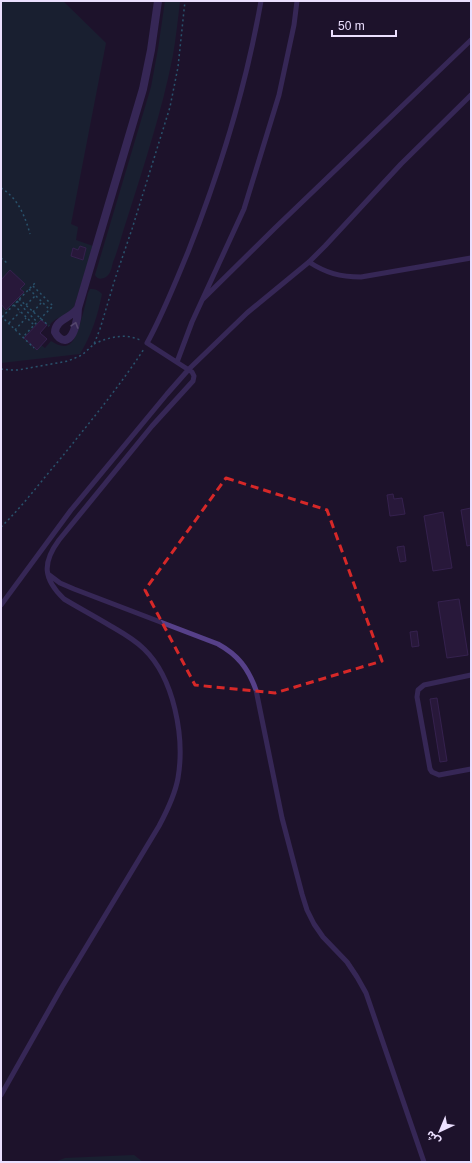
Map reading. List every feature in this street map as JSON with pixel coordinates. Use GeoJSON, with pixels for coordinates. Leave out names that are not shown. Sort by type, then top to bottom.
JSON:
{"type":"FeatureCollection","features":[{"type":"Feature","properties":{"kind":"street"},"geometry":{"type":"LineString","coordinates":[[78,308],[71,316],[58,323],[55,330],[58,337],[62,339],[71,337],[77,321],[78,308],[141,95],[147,70],[158,1]]}},
{"type":"Feature","properties":{"kind":"lane"},"geometry":{"type":"LineString","coordinates":[[1,1095],[62,987],[162,820],[171,803],[178,779],[181,753],[179,728],[168,687],[162,673],[154,660],[132,639],[64,599],[51,583],[47,564],[49,556],[59,540],[152,426],[191,385],[193,381],[194,376],[192,372],[147,343],[161,318],[172,292],[203,215],[226,148],[244,81],[261,1]]}},
{"type":"Feature","properties":{"kind":"lane"},"geometry":{"type":"LineString","coordinates":[[177,362],[200,302],[244,209],[279,95],[294,25],[297,1]]}},
{"type":"Feature","properties":{"kind":"lane"},"geometry":{"type":"LineString","coordinates":[[200,302],[471,40]]}},
{"type":"Feature","properties":{"kind":"lane"},"geometry":{"type":"LineString","coordinates":[[1,605],[71,510],[167,394],[189,370],[247,313],[309,262],[341,230],[401,164],[471,95]]}},
{"type":"Feature","properties":{"kind":"lane"},"geometry":{"type":"LineString","coordinates":[[309,262],[338,276],[361,277],[471,258]]}},
{"type":"Feature","properties":{"kind":"lane"},"geometry":{"type":"LineString","coordinates":[[48,574],[60,583],[74,590],[218,644],[238,658],[246,668],[252,678],[256,690],[280,810],[307,910],[323,937],[347,962],[366,993],[424,1162]]}},
{"type":"Feature","properties":{"kind":"lane"},"geometry":{"type":"LineString","coordinates":[[471,676],[424,685],[418,690],[417,697],[430,769],[432,772],[439,774],[471,769]]}},
{"type":"Feature","properties":{"kind":"path"},"geometry":{"type":"LineString","coordinates":[[94,344],[170,107],[178,67],[185,1]]}},
{"type":"Feature","properties":{"kind":"path"},"geometry":{"type":"LineString","coordinates":[[1,188],[11,196],[20,208],[30,234]]}},
{"type":"Feature","properties":{"kind":"path"},"geometry":{"type":"LineString","coordinates":[[1,258],[7,263]]}},
{"type":"Feature","properties":{"kind":"path"},"geometry":{"type":"LineString","coordinates":[[34,348],[2,316],[36,282]]}},
{"type":"Feature","properties":{"kind":"path"},"geometry":{"type":"LineString","coordinates":[[32,286],[53,306],[40,319]]}},
{"type":"Feature","properties":{"kind":"path"},"geometry":{"type":"LineString","coordinates":[[29,289],[50,309]]}},
{"type":"Feature","properties":{"kind":"path"},"geometry":{"type":"LineString","coordinates":[[26,305],[36,295]]}},
{"type":"Feature","properties":{"kind":"path"},"geometry":{"type":"LineString","coordinates":[[19,299],[55,332]]}},
{"type":"Feature","properties":{"kind":"path"},"geometry":{"type":"LineString","coordinates":[[17,302],[37,322],[23,337]]}},
{"type":"Feature","properties":{"kind":"path"},"geometry":{"type":"LineString","coordinates":[[32,312],[42,302]]}},
{"type":"Feature","properties":{"kind":"path"},"geometry":{"type":"LineString","coordinates":[[14,305],[34,325]]}},
{"type":"Feature","properties":{"kind":"path"},"geometry":{"type":"LineString","coordinates":[[9,323],[20,311]]}},
{"type":"Feature","properties":{"kind":"path"},"geometry":{"type":"LineString","coordinates":[[15,330],[27,318]]}},
{"type":"Feature","properties":{"kind":"path"},"geometry":{"type":"LineString","coordinates":[[1,369],[18,370],[68,362],[82,355],[94,344],[115,336],[126,336],[147,343],[133,366],[100,410],[1,527]]}},
{"type":"Feature","properties":{"kind":"highlighted area"},"geometry":{"type":"Polygon","coordinates":[[[226,478],[327,510],[382,661],[275,693],[195,685],[145,590],[226,478]]]}},
{"type":"Feature","properties":{"kind":"shaded area"},"geometry":{"type":"Polygon","coordinates":[[[1,1],[63,1],[106,43],[71,224],[78,227],[76,240],[93,246],[74,307],[65,316],[56,319],[51,323],[49,327],[41,320],[24,338],[45,348],[51,341],[61,346],[69,345],[74,340],[88,293],[90,289],[94,289],[102,294],[91,333],[80,354],[1,363],[1,1]]]}},
{"type":"Feature","properties":{"kind":"shaded area"},"geometry":{"type":"Polygon","coordinates":[[[165,1],[180,1],[169,76],[152,138],[111,270],[107,276],[100,279],[95,275],[151,87],[165,1]]]}},
{"type":"Feature","properties":{"kind":"shaded area"},"geometry":{"type":"Polygon","coordinates":[[[134,1155],[143,1162],[55,1162],[65,1158],[134,1155]]]}},
{"type":"Feature","properties":{"kind":"building"},"geometry":{"type":"Polygon","coordinates":[[[80,246],[86,248],[83,260],[71,256],[73,248],[78,250],[80,246]]]}},
{"type":"Feature","properties":{"kind":"building"},"geometry":{"type":"Polygon","coordinates":[[[10,270],[25,284],[20,289],[24,292],[6,310],[1,304],[1,280],[10,270]]]}},
{"type":"Feature","properties":{"kind":"building"},"geometry":{"type":"Polygon","coordinates":[[[41,320],[47,325],[40,333],[47,339],[37,350],[24,338],[41,320]]]}},
{"type":"Feature","properties":{"kind":"building"},"geometry":{"type":"Polygon","coordinates":[[[393,494],[394,499],[402,498],[405,514],[390,516],[387,495],[393,494]]]}},
{"type":"Feature","properties":{"kind":"building"},"geometry":{"type":"Polygon","coordinates":[[[471,508],[471,545],[467,546],[461,510],[471,508]]]}},
{"type":"Feature","properties":{"kind":"building"},"geometry":{"type":"Polygon","coordinates":[[[443,512],[452,568],[433,571],[424,516],[443,512]]]}},
{"type":"Feature","properties":{"kind":"building"},"geometry":{"type":"Polygon","coordinates":[[[404,546],[406,561],[400,562],[397,547],[404,546]]]}},
{"type":"Feature","properties":{"kind":"building"},"geometry":{"type":"Polygon","coordinates":[[[459,599],[468,655],[447,658],[438,602],[459,599]]]}},
{"type":"Feature","properties":{"kind":"building"},"geometry":{"type":"Polygon","coordinates":[[[417,631],[419,646],[412,647],[410,632],[417,631]]]}},
{"type":"Feature","properties":{"kind":"building"},"geometry":{"type":"Polygon","coordinates":[[[437,698],[447,761],[440,762],[430,699],[437,698]]]}}]}
